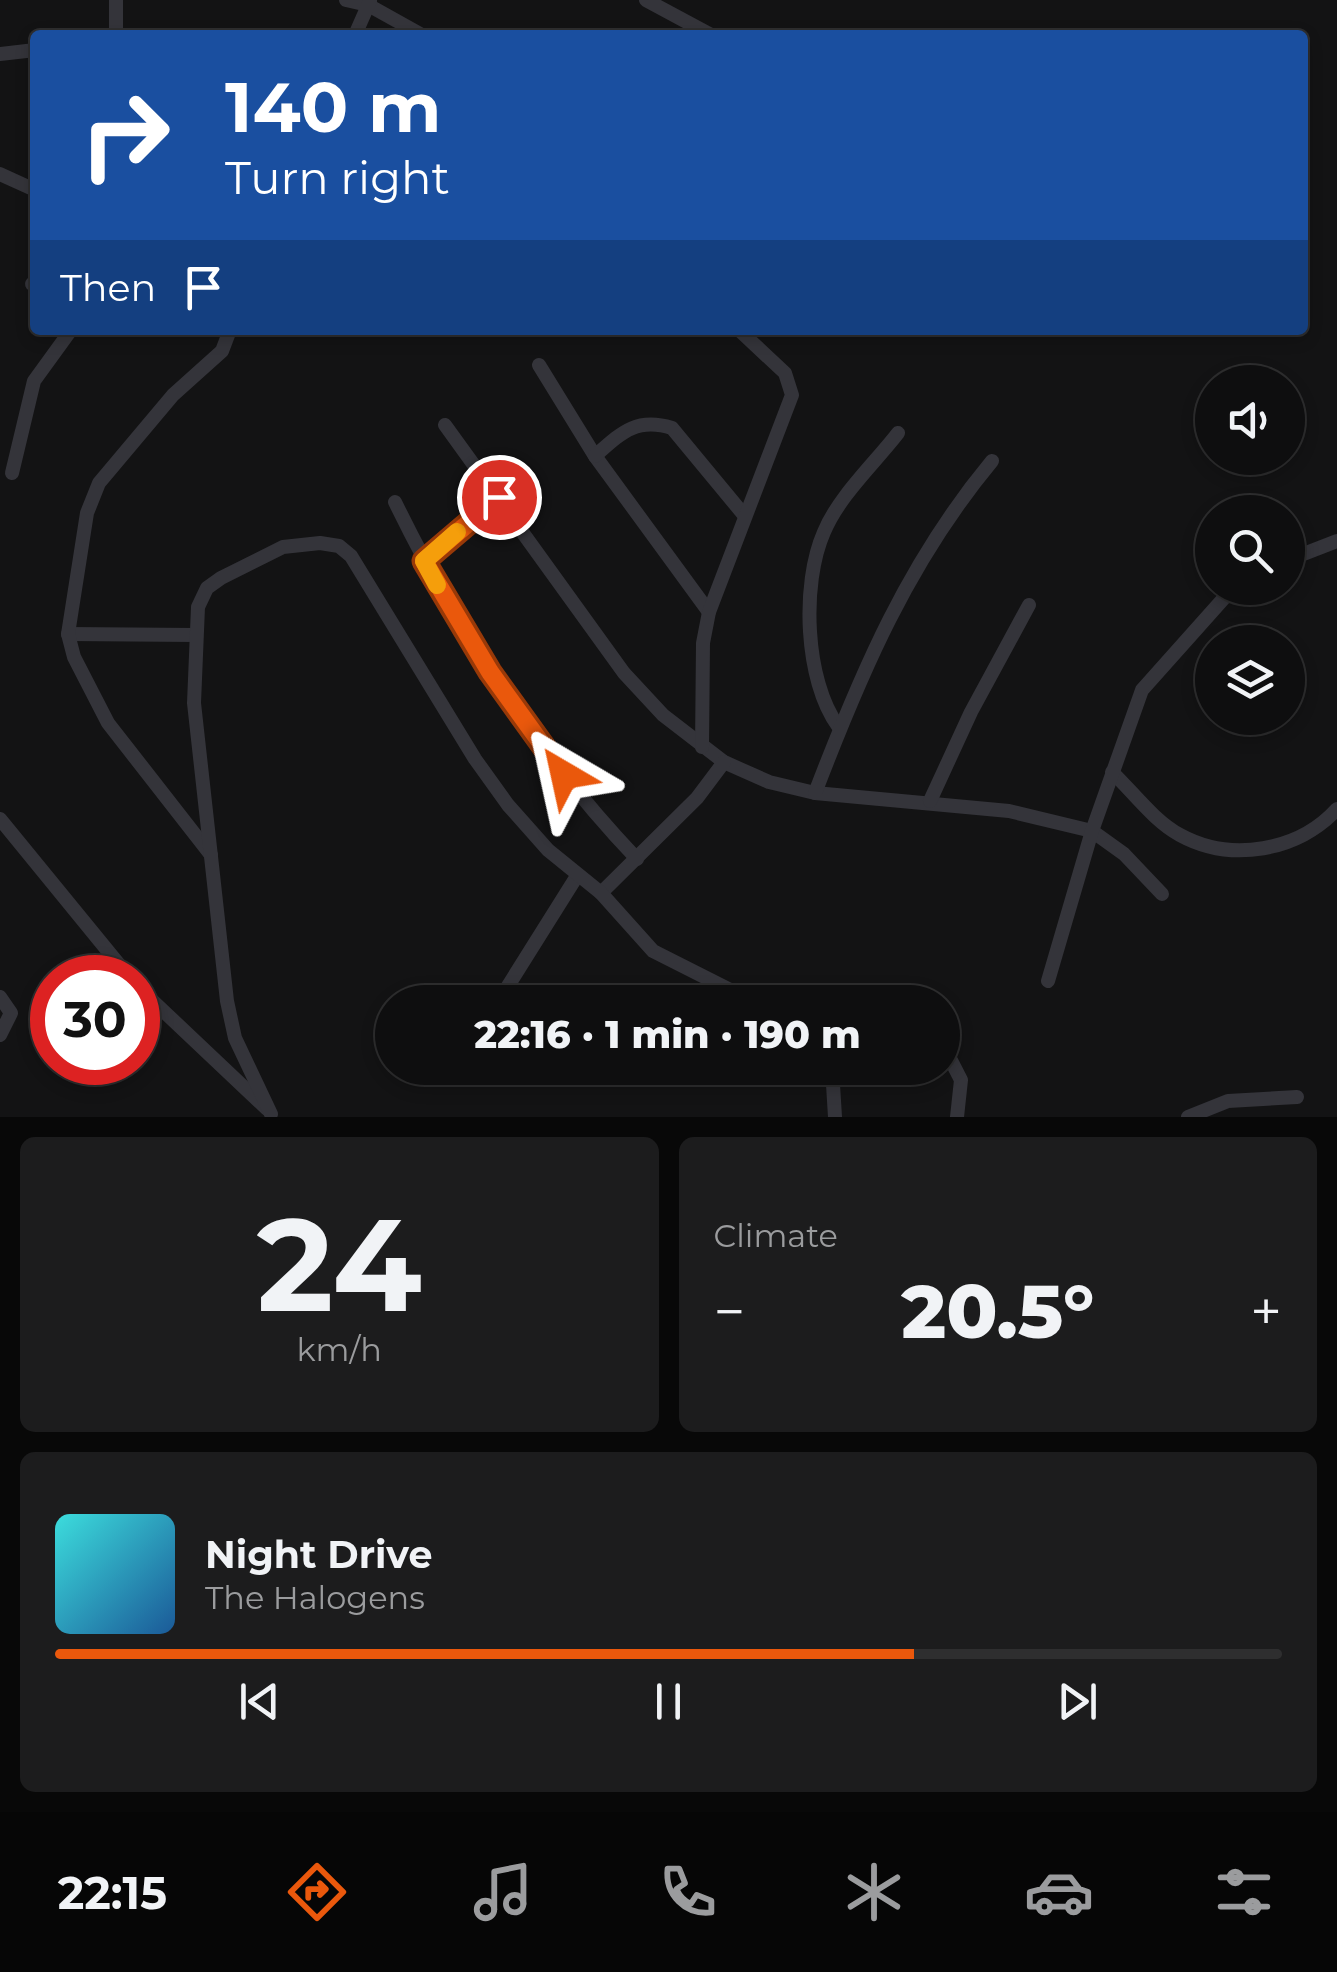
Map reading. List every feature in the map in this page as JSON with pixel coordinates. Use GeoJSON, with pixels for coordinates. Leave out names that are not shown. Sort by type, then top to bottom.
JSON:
{"type":"FeatureCollection","features":[{"type":"Feature","properties":{"kind":"street"},"geometry":{"type":"LineString","coordinates":[[116,0],[116,30]]}},
{"type":"Feature","properties":{"kind":"street"},"geometry":{"type":"LineString","coordinates":[[346,0],[369,3],[414,30]]}},
{"type":"Feature","properties":{"kind":"street"},"geometry":{"type":"LineString","coordinates":[[646,0],[702,30]]}},
{"type":"Feature","properties":{"kind":"street"},"geometry":{"type":"LineString","coordinates":[[357,30],[369,3]]}},
{"type":"Feature","properties":{"kind":"street"},"geometry":{"type":"LineString","coordinates":[[0,54],[30,51]]}},
{"type":"Feature","properties":{"kind":"street"},"geometry":{"type":"LineString","coordinates":[[0,174],[30,188]]}},
{"type":"Feature","properties":{"kind":"street"},"geometry":{"type":"LineString","coordinates":[[12,473],[34,381],[67,335]]}},
{"type":"Feature","properties":{"kind":"street"},"geometry":{"type":"LineString","coordinates":[[212,856],[108,723],[74,657],[68,634],[88,513],[99,483],[174,395],[222,350],[228,335]]}},
{"type":"Feature","properties":{"kind":"street"},"geometry":{"type":"LineString","coordinates":[[702,747],[702,662],[709,612],[792,395],[785,373],[743,335]]}},
{"type":"Feature","properties":{"kind":"street"},"geometry":{"type":"LineString","coordinates":[[538,365],[596,456],[709,612]]}},
{"type":"Feature","properties":{"kind":"street"},"geometry":{"type":"LineString","coordinates":[[596,456],[638,423],[672,428],[744,515]]}},
{"type":"Feature","properties":{"kind":"street"},"geometry":{"type":"LineString","coordinates":[[445,425],[624,673],[663,715],[724,762],[769,782],[815,793],[1009,810],[1092,831],[1124,854],[1162,894]]}},
{"type":"Feature","properties":{"kind":"street"},"geometry":{"type":"LineString","coordinates":[[838,726],[826,708],[813,666],[814,568],[823,533],[834,514],[898,433]]}},
{"type":"Feature","properties":{"kind":"street"},"geometry":{"type":"LineString","coordinates":[[815,793],[838,726],[918,563],[992,462]]}},
{"type":"Feature","properties":{"kind":"street"},"geometry":{"type":"LineString","coordinates":[[424,561],[499,497]]}},
{"type":"Feature","properties":{"kind":"street"},"geometry":{"type":"LineString","coordinates":[[395,502],[448,604],[525,722],[599,819],[637,858]]}},
{"type":"Feature","properties":{"kind":"street"},"geometry":{"type":"LineString","coordinates":[[1305,553],[1337,541]]}},
{"type":"Feature","properties":{"kind":"street"},"geometry":{"type":"LineString","coordinates":[[273,1115],[230,1025],[194,703],[195,635],[198,607],[207,588],[282,547],[320,543],[339,546],[352,556],[475,759],[508,805],[577,876],[601,893],[653,951],[720,985]]}},
{"type":"Feature","properties":{"kind":"street"},"geometry":{"type":"LineString","coordinates":[[930,802],[971,712],[1029,604]]}},
{"type":"Feature","properties":{"kind":"street"},"geometry":{"type":"LineString","coordinates":[[1048,981],[1092,831],[1148,680],[1217,605]]}},
{"type":"Feature","properties":{"kind":"street"},"geometry":{"type":"LineString","coordinates":[[68,634],[195,635]]}},
{"type":"Feature","properties":{"kind":"street"},"geometry":{"type":"LineString","coordinates":[[601,893],[698,798],[724,762]]}},
{"type":"Feature","properties":{"kind":"street"},"geometry":{"type":"LineString","coordinates":[[1112,772],[1182,836],[1228,849],[1256,850],[1281,845],[1320,826],[1337,809]]}},
{"type":"Feature","properties":{"kind":"street"},"geometry":{"type":"LineString","coordinates":[[0,819],[111,955]]}},
{"type":"Feature","properties":{"kind":"street"},"geometry":{"type":"LineString","coordinates":[[509,985],[577,876]]}},
{"type":"Feature","properties":{"kind":"street"},"geometry":{"type":"LineString","coordinates":[[0,998],[11,1013],[0,1035]]}},
{"type":"Feature","properties":{"kind":"street"},"geometry":{"type":"LineString","coordinates":[[160,1008],[273,1115]]}},
{"type":"Feature","properties":{"kind":"street"},"geometry":{"type":"LineString","coordinates":[[957,1117],[960,1078]]}},
{"type":"Feature","properties":{"kind":"street"},"geometry":{"type":"LineString","coordinates":[[833,1085],[835,1117]]}},
{"type":"Feature","properties":{"kind":"street"},"geometry":{"type":"LineString","coordinates":[[1188,1117],[1228,1101],[1297,1097]]}},
{"type":"Feature","properties":{"kind":"slow traffic"},"geometry":{"type":"LineString","coordinates":[[437,585],[424,561],[457,532]]}},
{"type":"Feature","properties":{"kind":"route"},"geometry":{"type":"LineString","coordinates":[[499,497],[424,561],[490,672],[564,775]]}}]}
